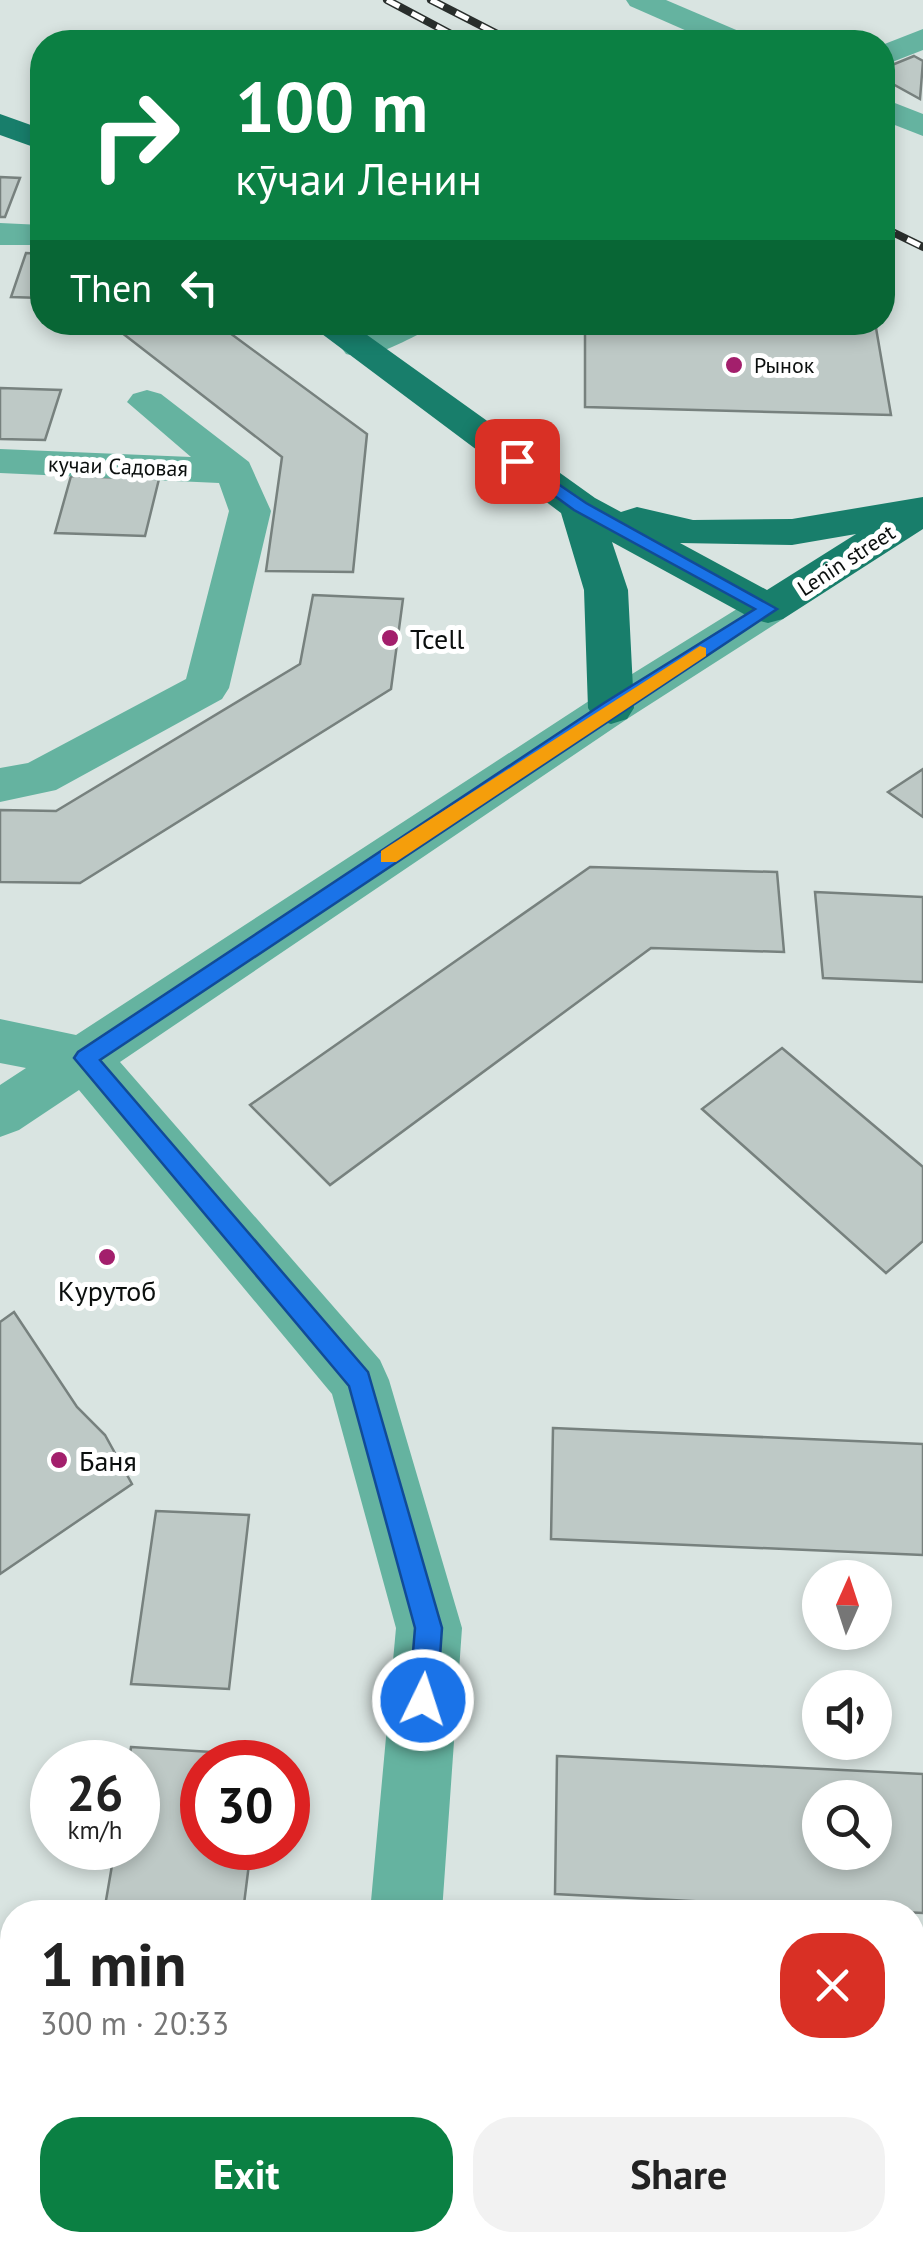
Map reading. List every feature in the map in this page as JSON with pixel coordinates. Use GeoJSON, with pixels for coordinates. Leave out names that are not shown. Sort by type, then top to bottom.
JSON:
{"type":"FeatureCollection","features":[{"type":"Feature","properties":{"kind":"main road"},"geometry":{"type":"LineString","coordinates":[[0,124],[30,135]]}},
{"type":"Feature","properties":{"kind":"main road"},"geometry":{"type":"LineString","coordinates":[[343,335],[580,506],[768,609]]}},
{"type":"Feature","properties":{"kind":"main road"},"geometry":{"type":"LineString","coordinates":[[580,506],[693,533],[792,532],[923,510]]}},
{"type":"Feature","properties":{"kind":"main road"},"geometry":{"type":"LineString","coordinates":[[580,506],[606,590],[611,708]]}},
{"type":"Feature","properties":{"kind":"main road","name":"Lenin street"},"geometry":{"type":"LineString","coordinates":[[768,609],[923,510]]}},
{"type":"Feature","properties":{"kind":"street"},"geometry":{"type":"LineString","coordinates":[[665,4],[714,30]]}},
{"type":"Feature","properties":{"kind":"street"},"geometry":{"type":"LineString","coordinates":[[895,51],[923,38]]}},
{"type":"Feature","properties":{"kind":"street"},"geometry":{"type":"LineString","coordinates":[[895,114],[923,126]]}},
{"type":"Feature","properties":{"kind":"street"},"geometry":{"type":"LineString","coordinates":[[0,234],[30,235]]}},
{"type":"Feature","properties":{"kind":"street"},"geometry":{"type":"LineString","coordinates":[[359,346],[385,335]]}},
{"type":"Feature","properties":{"kind":"street"},"geometry":{"type":"LineString","coordinates":[[0,785],[39,778],[206,688],[250,512],[236,471],[147,402]]}},
{"type":"Feature","properties":{"kind":"street","name":"кучаи Садовая"},"geometry":{"type":"LineString","coordinates":[[0,461],[236,471]]}},
{"type":"Feature","properties":{"kind":"street"},"geometry":{"type":"LineString","coordinates":[[0,1114],[611,708],[768,609]]}},
{"type":"Feature","properties":{"kind":"street"},"geometry":{"type":"LineString","coordinates":[[0,1041],[86,1058],[360,1380],[429,1628],[407,1900]]}},
{"type":"Feature","properties":{"kind":"building"},"geometry":{"type":"Polygon","coordinates":[[[914,56],[923,61],[920,99],[895,85],[895,64],[914,56]]]}},
{"type":"Feature","properties":{"kind":"building"},"geometry":{"type":"Polygon","coordinates":[[[0,177],[20,178],[5,217],[0,217],[0,177]]]}},
{"type":"Feature","properties":{"kind":"building"},"geometry":{"type":"Polygon","coordinates":[[[26,253],[30,253],[30,298],[11,297],[26,253]]]}},
{"type":"Feature","properties":{"kind":"building"},"geometry":{"type":"Polygon","coordinates":[[[125,335],[233,335],[367,434],[353,572],[266,571],[282,457],[125,335]]]}},
{"type":"Feature","properties":{"kind":"building","name":"Рынок"},"geometry":{"type":"Polygon","coordinates":[[[585,335],[877,335],[891,415],[585,407],[585,335]]]}},
{"type":"Feature","properties":{"kind":"building"},"geometry":{"type":"Polygon","coordinates":[[[0,388],[61,390],[45,440],[0,439],[0,388]]]}},
{"type":"Feature","properties":{"kind":"building"},"geometry":{"type":"Polygon","coordinates":[[[71,476],[159,479],[145,536],[55,533],[71,476]]]}},
{"type":"Feature","properties":{"kind":"building"},"geometry":{"type":"Polygon","coordinates":[[[313,595],[403,599],[391,689],[80,883],[0,882],[0,810],[56,811],[300,664],[313,595]]]}},
{"type":"Feature","properties":{"kind":"building"},"geometry":{"type":"Polygon","coordinates":[[[923,769],[923,817],[888,792],[923,769]]]}},
{"type":"Feature","properties":{"kind":"building"},"geometry":{"type":"Polygon","coordinates":[[[590,867],[777,872],[784,952],[651,948],[330,1185],[250,1105],[590,867]]]}},
{"type":"Feature","properties":{"kind":"building"},"geometry":{"type":"Polygon","coordinates":[[[815,892],[923,897],[923,982],[823,978],[815,892]]]}},
{"type":"Feature","properties":{"kind":"building"},"geometry":{"type":"Polygon","coordinates":[[[782,1048],[923,1167],[923,1241],[886,1273],[702,1109],[782,1048]]]}},
{"type":"Feature","properties":{"kind":"building","name":"Баня"},"geometry":{"type":"Polygon","coordinates":[[[14,1312],[77,1407],[105,1435],[132,1484],[0,1574],[0,1322],[14,1312]]]}},
{"type":"Feature","properties":{"kind":"building"},"geometry":{"type":"Polygon","coordinates":[[[553,1428],[923,1444],[923,1555],[551,1539],[553,1428]]]}},
{"type":"Feature","properties":{"kind":"building"},"geometry":{"type":"Polygon","coordinates":[[[156,1511],[249,1515],[229,1689],[131,1684],[156,1511]]]}},
{"type":"Feature","properties":{"kind":"building"},"geometry":{"type":"Polygon","coordinates":[[[160,1749],[180,1750],[180,1870],[248,1870],[244,1900],[106,1900],[111,1870],[160,1870],[160,1749]]]}},
{"type":"Feature","properties":{"kind":"building"},"geometry":{"type":"Polygon","coordinates":[[[557,1756],[923,1774],[923,1900],[671,1900],[555,1894],[557,1756]]]}},
{"type":"Feature","properties":{"kind":"railway"},"geometry":{"type":"LineString","coordinates":[[387,0],[443,30]]}},
{"type":"Feature","properties":{"kind":"railway"},"geometry":{"type":"LineString","coordinates":[[431,0],[490,30]]}},
{"type":"Feature","properties":{"kind":"railway"},"geometry":{"type":"LineString","coordinates":[[895,233],[923,247]]}},
{"type":"Feature","properties":{"kind":"slow traffic"},"geometry":{"type":"LineString","coordinates":[[388,856],[700,652]]}},
{"type":"Feature","properties":{"kind":"place","name":"Рынок"},"geometry":{"type":"Point","coordinates":[734,365]}},
{"type":"Feature","properties":{"kind":"place","name":"Tcell"},"geometry":{"type":"Point","coordinates":[390,638]}},
{"type":"Feature","properties":{"kind":"place","name":"Курутоб"},"geometry":{"type":"Point","coordinates":[107,1257]}},
{"type":"Feature","properties":{"kind":"place","name":"Баня"},"geometry":{"type":"Point","coordinates":[59,1460]}},
{"type":"Feature","properties":{"kind":"route"},"geometry":{"type":"LineString","coordinates":[[423,1700],[429,1628],[360,1380],[86,1058],[611,708],[768,609],[580,506],[517,461]]}}]}
